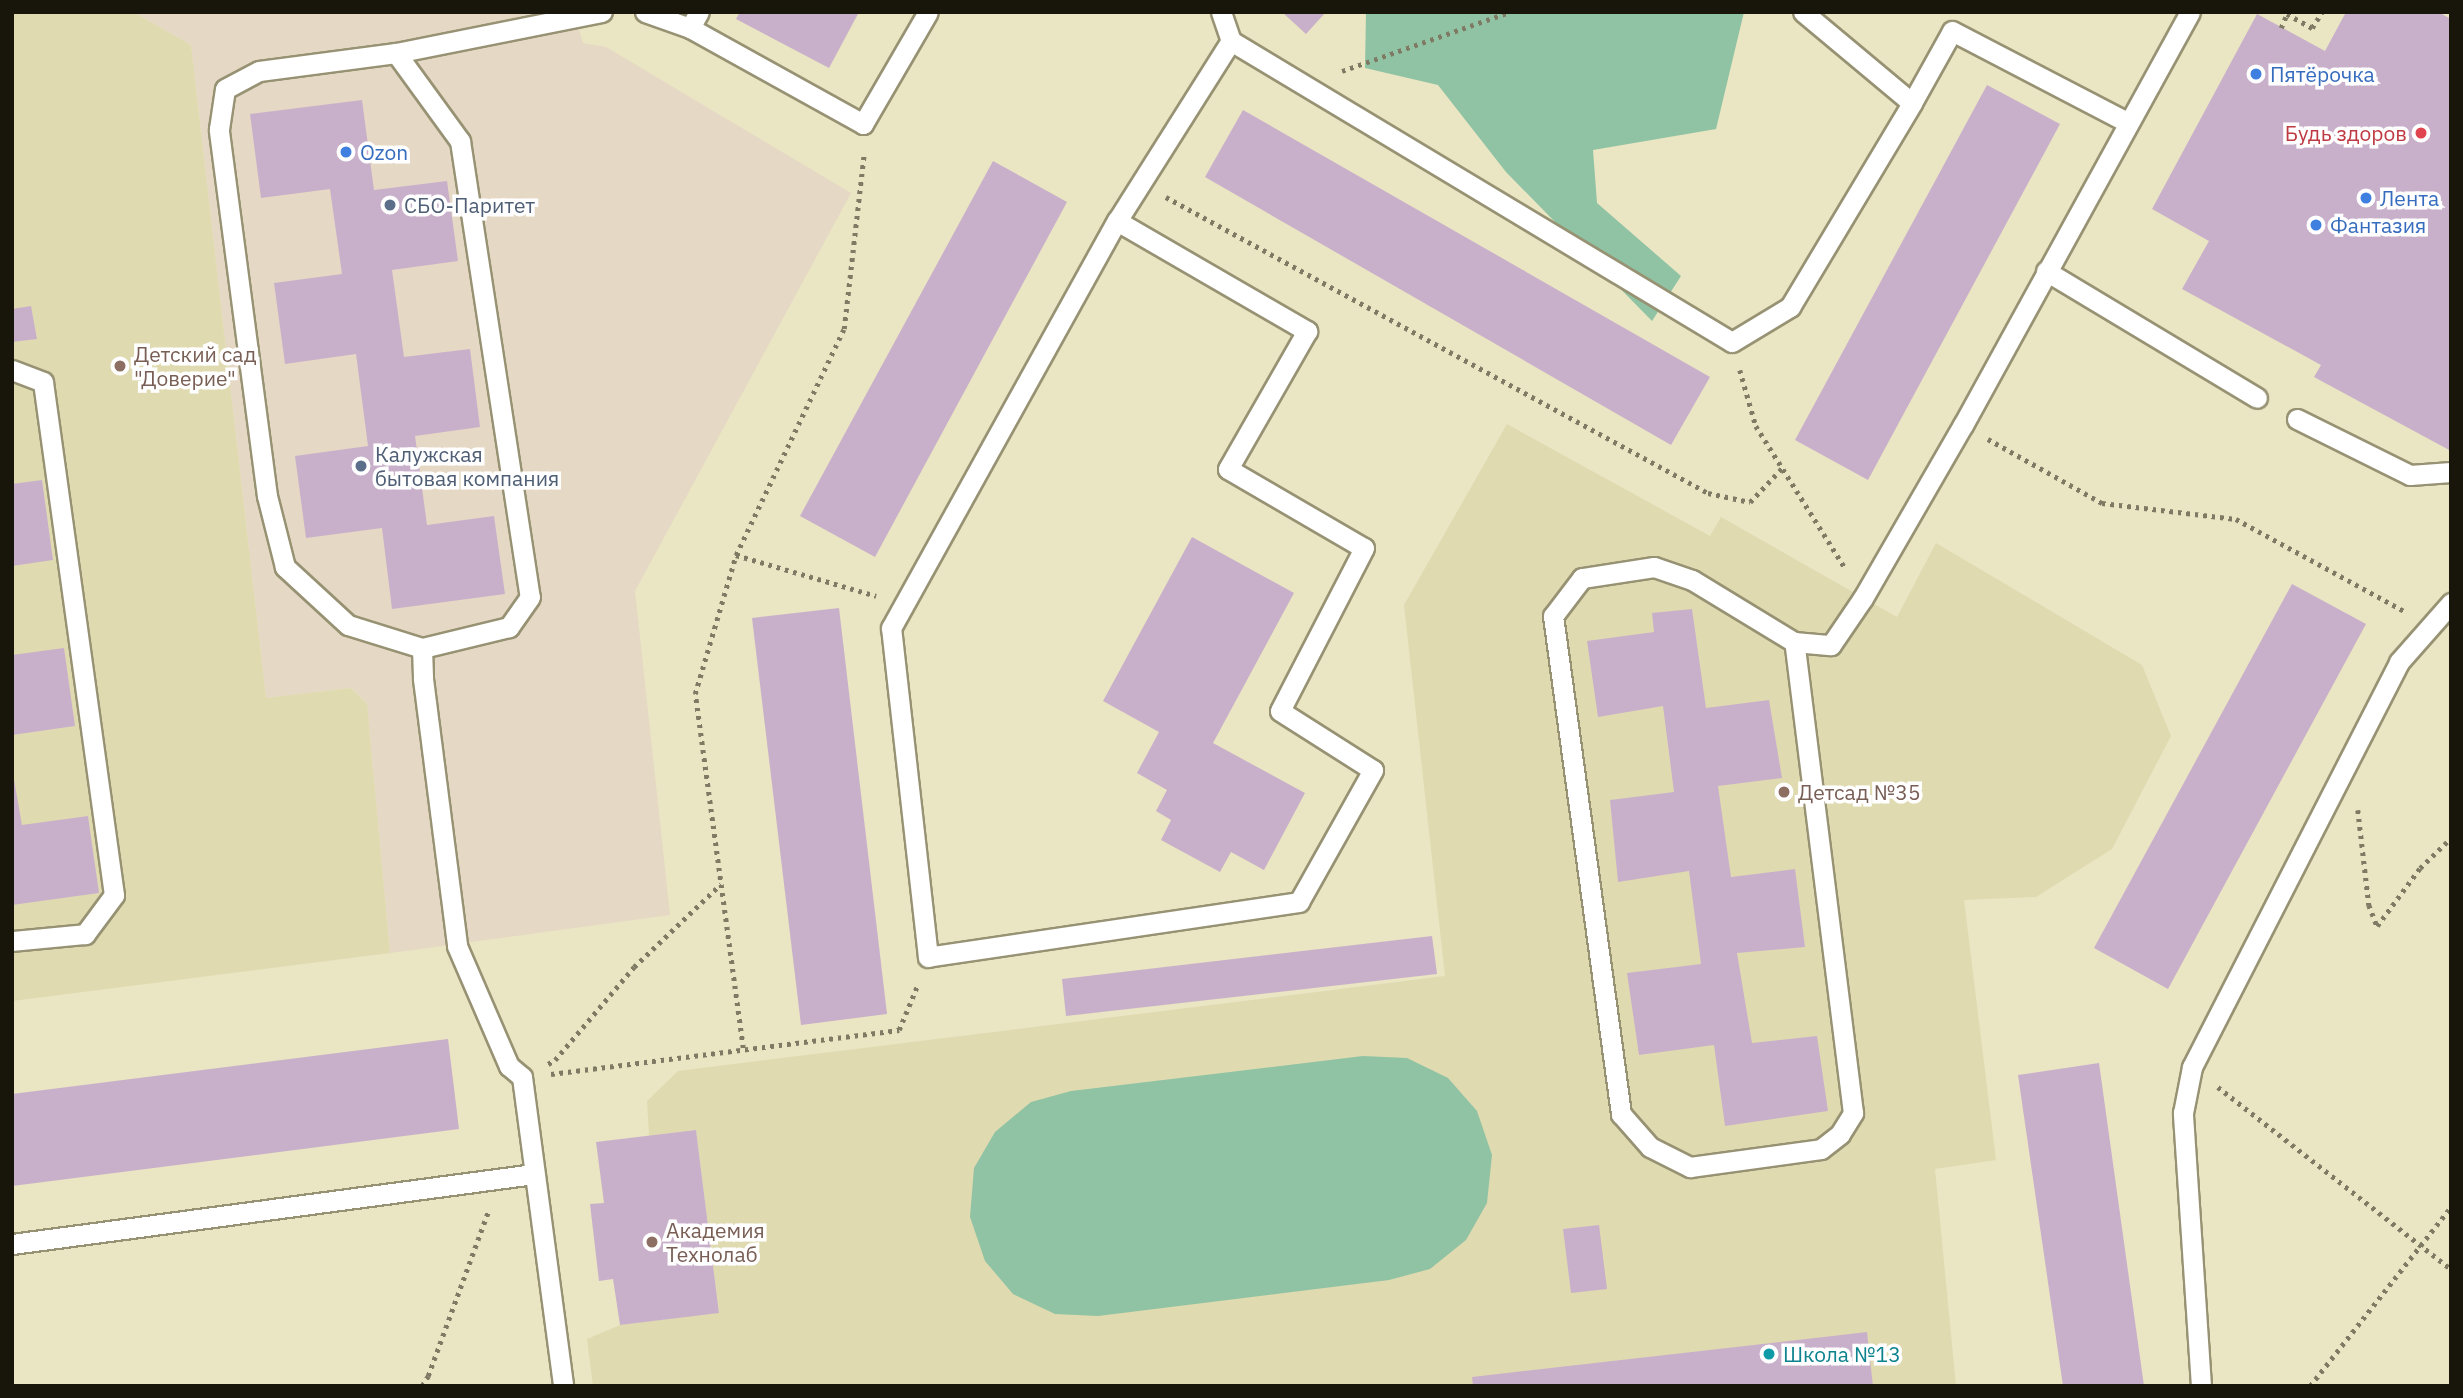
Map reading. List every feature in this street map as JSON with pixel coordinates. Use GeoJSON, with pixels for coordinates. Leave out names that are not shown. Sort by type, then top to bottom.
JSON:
{"type":"FeatureCollection","features":[{"type":"Feature","properties":{"kind":"lane"},"geometry":{"type":"LineString","coordinates":[[396,53],[460,141],[530,597],[509,627],[422,648],[348,625],[285,567],[267,496],[219,129],[225,89],[259,71],[396,53],[602,12]]}},
{"type":"Feature","properties":{"kind":"lane"},"geometry":{"type":"LineString","coordinates":[[645,12],[695,20],[863,124],[928,12]]}},
{"type":"Feature","properties":{"kind":"lane"},"geometry":{"type":"LineString","coordinates":[[1221,12],[1231,41],[1732,342],[1790,307],[1952,31],[2129,123]]}},
{"type":"Feature","properties":{"kind":"lane"},"geometry":{"type":"LineString","coordinates":[[1803,12],[1912,103]]}},
{"type":"Feature","properties":{"kind":"lane"},"geometry":{"type":"LineString","coordinates":[[1794,642],[1853,1113],[1840,1134],[1821,1149],[1690,1167],[1650,1147],[1621,1114],[1553,616],[1581,578],[1654,566],[1692,580],[1794,642],[1831,645],[1863,598],[1963,425],[2190,12]]}},
{"type":"Feature","properties":{"kind":"lane"},"geometry":{"type":"LineString","coordinates":[[1117,221],[1307,331],[1228,469],[1364,548],[1280,711],[1373,770],[1299,902],[928,957],[891,628],[1117,221],[1231,41]]}},
{"type":"Feature","properties":{"kind":"lane"},"geometry":{"type":"LineString","coordinates":[[2046,271],[2257,398]]}},
{"type":"Feature","properties":{"kind":"lane"},"geometry":{"type":"LineString","coordinates":[[12,370],[43,382],[114,895],[85,934],[12,941]]}},
{"type":"Feature","properties":{"kind":"lane"},"geometry":{"type":"LineString","coordinates":[[2297,419],[2410,475],[2451,472]]}},
{"type":"Feature","properties":{"kind":"lane"},"geometry":{"type":"LineString","coordinates":[[2201,1386],[2183,1113],[2192,1066],[2399,662],[2428,625],[2451,603]]}},
{"type":"Feature","properties":{"kind":"lane"},"geometry":{"type":"LineString","coordinates":[[422,648],[423,679],[457,946],[509,1066],[522,1077],[563,1386]]}},
{"type":"Feature","properties":{"kind":"lane"},"geometry":{"type":"LineString","coordinates":[[12,1244],[534,1174]]}},
{"type":"Feature","properties":{"kind":"path"},"geometry":{"type":"LineString","coordinates":[[1304,85],[1510,12]]}},
{"type":"Feature","properties":{"kind":"path"},"geometry":{"type":"LineString","coordinates":[[2281,28],[2287,14],[2312,28],[2322,12]]}},
{"type":"Feature","properties":{"kind":"path"},"geometry":{"type":"LineString","coordinates":[[743,1048],[695,694],[736,555],[844,329],[864,149]]}},
{"type":"Feature","properties":{"kind":"path"},"geometry":{"type":"LineString","coordinates":[[1140,183],[1708,493],[1750,502],[1782,468]]}},
{"type":"Feature","properties":{"kind":"path"},"geometry":{"type":"LineString","coordinates":[[1732,342],[1756,426],[1863,598]]}},
{"type":"Feature","properties":{"kind":"path"},"geometry":{"type":"LineString","coordinates":[[1963,425],[2102,503],[2236,519],[2428,625]]}},
{"type":"Feature","properties":{"kind":"path"},"geometry":{"type":"LineString","coordinates":[[736,555],[905,604]]}},
{"type":"Feature","properties":{"kind":"path"},"geometry":{"type":"LineString","coordinates":[[2356,798],[2369,905],[2377,926],[2420,868],[2451,838]]}},
{"type":"Feature","properties":{"kind":"path"},"geometry":{"type":"LineString","coordinates":[[522,1077],[555,1060],[634,967],[721,884]]}},
{"type":"Feature","properties":{"kind":"path"},"geometry":{"type":"LineString","coordinates":[[522,1077],[899,1030],[928,957]]}},
{"type":"Feature","properties":{"kind":"path"},"geometry":{"type":"LineString","coordinates":[[2192,1066],[2451,1269]]}},
{"type":"Feature","properties":{"kind":"path"},"geometry":{"type":"LineString","coordinates":[[422,1386],[500,1179]]}},
{"type":"Feature","properties":{"kind":"path"},"geometry":{"type":"LineString","coordinates":[[2310,1386],[2451,1207]]}},
{"type":"Feature","properties":{"kind":"shaded area","name":"Детский сад \"Доверие\""},"geometry":{"type":"Polygon","coordinates":[[[12,12],[133,12],[191,45],[266,698],[351,688],[367,704],[390,953],[12,1001],[12,12]]]}},
{"type":"Feature","properties":{"kind":"shaded area"},"geometry":{"type":"Polygon","coordinates":[[[133,12],[574,12],[583,43],[606,47],[851,193],[635,591],[670,915],[390,953],[367,704],[351,688],[266,698],[191,45],[133,12]]]}},
{"type":"Feature","properties":{"kind":"shaded area"},"geometry":{"type":"Polygon","coordinates":[[[1507,424],[1710,536],[1721,517],[1897,617],[1936,543],[2142,665],[2171,736],[2112,849],[2036,897],[1964,900],[1996,1160],[1935,1169],[1956,1386],[593,1386],[587,1339],[620,1325],[719,1312],[696,1130],[649,1136],[647,1101],[678,1071],[1445,976],[1404,605],[1507,424]]]}},
{"type":"Feature","properties":{"kind":"green space"},"geometry":{"type":"Polygon","coordinates":[[[1366,12],[1744,12],[1716,129],[1593,150],[1597,203],[1681,276],[1652,321],[1506,172],[1438,85],[1365,68],[1366,12]]]}},
{"type":"Feature","properties":{"kind":"green space"},"geometry":{"type":"Polygon","coordinates":[[[1363,1056],[1407,1058],[1448,1078],[1477,1111],[1492,1155],[1487,1203],[1466,1240],[1430,1269],[1389,1280],[1098,1316],[1055,1314],[1013,1294],[985,1261],[970,1217],[974,1168],[995,1132],[1031,1102],[1071,1091],[1363,1056]]]}},
{"type":"Feature","properties":{"kind":"building"},"geometry":{"type":"Polygon","coordinates":[[[740,12],[859,12],[829,68],[736,19],[740,12]]]}},
{"type":"Feature","properties":{"kind":"building"},"geometry":{"type":"Polygon","coordinates":[[[1282,12],[1326,12],[1306,34],[1282,12]]]}},
{"type":"Feature","properties":{"kind":"building","name":"Фантазия"},"geometry":{"type":"Polygon","coordinates":[[[2346,12],[2438,12],[2451,19],[2451,451],[2314,377],[2321,365],[2182,289],[2209,241],[2152,209],[2257,14],[2325,51],[2346,12]]]}},
{"type":"Feature","properties":{"kind":"building"},"geometry":{"type":"Polygon","coordinates":[[[1987,85],[2060,124],[1868,480],[1795,440],[1987,85]]]}},
{"type":"Feature","properties":{"kind":"building"},"geometry":{"type":"Polygon","coordinates":[[[362,100],[374,190],[447,181],[458,261],[392,270],[404,357],[470,349],[480,427],[415,436],[427,525],[494,516],[505,594],[392,609],[382,528],[306,538],[295,456],[368,446],[356,354],[285,364],[274,283],[342,274],[330,189],[261,198],[250,114],[362,100]]]}},
{"type":"Feature","properties":{"kind":"building"},"geometry":{"type":"Polygon","coordinates":[[[1243,110],[1710,377],[1671,445],[1205,177],[1243,110]]]}},
{"type":"Feature","properties":{"kind":"building"},"geometry":{"type":"Polygon","coordinates":[[[993,161],[1067,202],[875,557],[800,516],[993,161]]]}},
{"type":"Feature","properties":{"kind":"building"},"geometry":{"type":"Polygon","coordinates":[[[31,306],[37,339],[12,342],[12,309],[31,306]]]}},
{"type":"Feature","properties":{"kind":"building"},"geometry":{"type":"Polygon","coordinates":[[[42,480],[53,560],[12,566],[12,484],[42,480]]]}},
{"type":"Feature","properties":{"kind":"building"},"geometry":{"type":"Polygon","coordinates":[[[1192,537],[1294,593],[1213,743],[1305,793],[1264,870],[1231,852],[1220,872],[1161,840],[1171,820],[1156,811],[1167,790],[1137,773],[1159,732],[1103,701],[1192,537]]]}},
{"type":"Feature","properties":{"kind":"building"},"geometry":{"type":"Polygon","coordinates":[[[2292,584],[2366,624],[2168,989],[2094,948],[2292,584]]]}},
{"type":"Feature","properties":{"kind":"building"},"geometry":{"type":"Polygon","coordinates":[[[839,608],[887,1014],[801,1025],[752,618],[839,608]]]}},
{"type":"Feature","properties":{"kind":"building"},"geometry":{"type":"Polygon","coordinates":[[[1692,609],[1706,708],[1769,700],[1782,778],[1718,786],[1731,877],[1795,869],[1805,947],[1737,953],[1752,1043],[1817,1036],[1828,1111],[1725,1126],[1714,1045],[1639,1055],[1627,973],[1701,964],[1689,871],[1618,882],[1610,800],[1674,792],[1663,706],[1598,717],[1587,641],[1654,632],[1652,613],[1692,609]]]}},
{"type":"Feature","properties":{"kind":"building"},"geometry":{"type":"Polygon","coordinates":[[[64,648],[75,726],[12,735],[12,655],[64,648]]]}},
{"type":"Feature","properties":{"kind":"building"},"geometry":{"type":"Polygon","coordinates":[[[12,768],[22,825],[88,816],[99,893],[12,905],[12,768]]]}},
{"type":"Feature","properties":{"kind":"building"},"geometry":{"type":"Polygon","coordinates":[[[1432,936],[1437,974],[1066,1016],[1062,979],[1432,936]]]}},
{"type":"Feature","properties":{"kind":"building"},"geometry":{"type":"Polygon","coordinates":[[[448,1039],[459,1129],[12,1186],[12,1094],[448,1039]]]}},
{"type":"Feature","properties":{"kind":"building"},"geometry":{"type":"Polygon","coordinates":[[[2099,1063],[2144,1386],[2063,1386],[2018,1075],[2099,1063]]]}},
{"type":"Feature","properties":{"kind":"building","name":"Академия Технолаб"},"geometry":{"type":"Polygon","coordinates":[[[696,1130],[719,1313],[620,1325],[613,1279],[599,1281],[590,1204],[604,1203],[596,1142],[696,1130]]]}},
{"type":"Feature","properties":{"kind":"building"},"geometry":{"type":"Polygon","coordinates":[[[1599,1225],[1607,1289],[1571,1293],[1563,1229],[1599,1225]]]}},
{"type":"Feature","properties":{"kind":"building","name":"Школа №13"},"geometry":{"type":"Polygon","coordinates":[[[1867,1332],[1873,1386],[1473,1386],[1472,1377],[1867,1332]]]}},
{"type":"Feature","properties":{"kind":"place","name":"Пятёрочка"},"geometry":{"type":"Point","coordinates":[2256,74]}},
{"type":"Feature","properties":{"kind":"place","name":"Будь здоров"},"geometry":{"type":"Point","coordinates":[2421,133]}},
{"type":"Feature","properties":{"kind":"place","name":"Ozon"},"geometry":{"type":"Point","coordinates":[346,152]}},
{"type":"Feature","properties":{"kind":"place","name":"Лента"},"geometry":{"type":"Point","coordinates":[2366,198]}},
{"type":"Feature","properties":{"kind":"place","name":"СБО-Паритет"},"geometry":{"type":"Point","coordinates":[390,205]}},
{"type":"Feature","properties":{"kind":"place","name":"Фантазия"},"geometry":{"type":"Point","coordinates":[2316,225]}},
{"type":"Feature","properties":{"kind":"place","name":"Детский сад \"Доверие\""},"geometry":{"type":"Point","coordinates":[120,366]}},
{"type":"Feature","properties":{"kind":"place","name":"Калужская бытовая компания"},"geometry":{"type":"Point","coordinates":[361,466]}},
{"type":"Feature","properties":{"kind":"place","name":"Детсад №35"},"geometry":{"type":"Point","coordinates":[1784,792]}},
{"type":"Feature","properties":{"kind":"place","name":"Академия Технолаб"},"geometry":{"type":"Point","coordinates":[652,1242]}},
{"type":"Feature","properties":{"kind":"place","name":"Школа №13"},"geometry":{"type":"Point","coordinates":[1769,1354]}}]}
